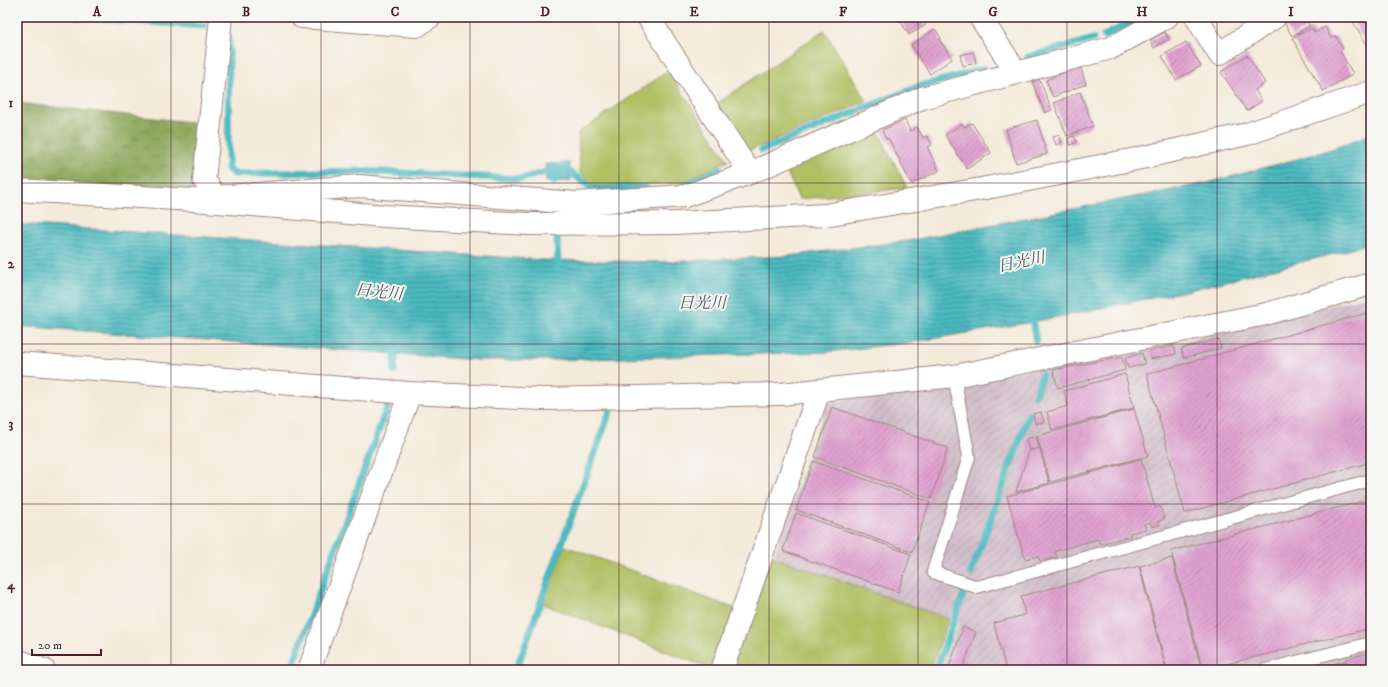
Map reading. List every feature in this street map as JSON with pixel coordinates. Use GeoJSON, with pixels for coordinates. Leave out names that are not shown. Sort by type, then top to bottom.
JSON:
{"type":"FeatureCollection","features":[{"type":"Feature","properties":{"kind":"street"},"geometry":{"type":"LineString","coordinates":[[221,17],[204,180],[216,197],[359,186],[575,203],[685,196],[750,172],[922,98],[1111,48],[1167,17]]}},
{"type":"Feature","properties":{"kind":"street"},"geometry":{"type":"LineString","coordinates":[[302,17],[417,26],[430,17]]}},
{"type":"Feature","properties":{"kind":"street"},"geometry":{"type":"LineString","coordinates":[[648,17],[750,172]]}},
{"type":"Feature","properties":{"kind":"street"},"geometry":{"type":"LineString","coordinates":[[980,17],[1016,72]]}},
{"type":"Feature","properties":{"kind":"street"},"geometry":{"type":"LineString","coordinates":[[1196,17],[1219,54],[1275,17]]}},
{"type":"Feature","properties":{"kind":"street"},"geometry":{"type":"LineString","coordinates":[[17,190],[194,200],[385,216],[529,224],[676,223],[825,215],[981,189],[1136,159],[1248,134],[1371,92]]}},
{"type":"Feature","properties":{"kind":"street"},"geometry":{"type":"LineString","coordinates":[[17,363],[410,393],[543,399],[781,394],[954,376],[1266,314],[1371,284]]}},
{"type":"Feature","properties":{"kind":"street"},"geometry":{"type":"LineString","coordinates":[[722,670],[819,391]]}},
{"type":"Feature","properties":{"kind":"street"},"geometry":{"type":"LineString","coordinates":[[309,670],[410,393]]}},
{"type":"Feature","properties":{"kind":"street"},"geometry":{"type":"LineString","coordinates":[[17,660],[44,670]]}},
{"type":"Feature","properties":{"kind":"lane"},"geometry":{"type":"LineString","coordinates":[[954,376],[969,457],[933,572],[977,587],[1371,480]]}},
{"type":"Feature","properties":{"kind":"lane"},"geometry":{"type":"LineString","coordinates":[[1265,670],[1371,643]]}},
{"type":"Feature","properties":{"kind":"shaded area"},"geometry":{"type":"Polygon","coordinates":[[[1371,295],[1371,670],[941,670],[959,622],[773,557],[828,402],[1133,353],[1371,295]]]}},
{"type":"Feature","properties":{"kind":"green space"},"geometry":{"type":"Polygon","coordinates":[[[824,30],[867,101],[748,151],[715,105],[824,30]]]}},
{"type":"Feature","properties":{"kind":"green space"},"geometry":{"type":"Polygon","coordinates":[[[668,71],[728,161],[681,183],[595,186],[580,173],[578,133],[668,71]]]}},
{"type":"Feature","properties":{"kind":"green space"},"geometry":{"type":"Polygon","coordinates":[[[17,103],[199,123],[194,187],[181,196],[17,185],[17,103]]]}},
{"type":"Feature","properties":{"kind":"green space"},"geometry":{"type":"Polygon","coordinates":[[[877,129],[907,188],[799,199],[785,168],[877,129]]]}},
{"type":"Feature","properties":{"kind":"green space"},"geometry":{"type":"Polygon","coordinates":[[[565,546],[736,609],[714,670],[543,604],[565,546]]]}},
{"type":"Feature","properties":{"kind":"green space"},"geometry":{"type":"Polygon","coordinates":[[[773,557],[949,619],[930,670],[726,670],[764,559],[773,557]]]}},
{"type":"Feature","properties":{"kind":"water","name":"日光川"},"geometry":{"type":"Polygon","coordinates":[[[1371,134],[1371,242],[1349,250],[1186,291],[1033,322],[907,343],[827,352],[551,360],[477,360],[17,326],[17,224],[543,260],[663,262],[787,256],[907,241],[1207,183],[1323,152],[1371,134]]]}},
{"type":"Feature","properties":{"kind":"water"},"geometry":{"type":"Polygon","coordinates":[[[569,163],[571,181],[546,182],[545,164],[569,163]]]}},
{"type":"Feature","properties":{"kind":"building"},"geometry":{"type":"Polygon","coordinates":[[[898,17],[921,17],[926,25],[909,35],[898,17]]]}},
{"type":"Feature","properties":{"kind":"building"},"geometry":{"type":"Polygon","coordinates":[[[1294,17],[1305,17],[1310,26],[1292,36],[1284,22],[1294,17]]]}},
{"type":"Feature","properties":{"kind":"building"},"geometry":{"type":"Polygon","coordinates":[[[1350,17],[1371,17],[1371,51],[1350,17]]]}},
{"type":"Feature","properties":{"kind":"building"},"geometry":{"type":"Polygon","coordinates":[[[1325,27],[1331,38],[1336,36],[1343,49],[1340,51],[1353,74],[1323,91],[1292,38],[1312,28],[1315,33],[1325,27]]]}},
{"type":"Feature","properties":{"kind":"building"},"geometry":{"type":"Polygon","coordinates":[[[935,29],[941,38],[939,39],[952,59],[930,74],[911,45],[935,29]]]}},
{"type":"Feature","properties":{"kind":"building"},"geometry":{"type":"Polygon","coordinates":[[[1165,32],[1169,39],[1154,48],[1150,40],[1165,32]]]}},
{"type":"Feature","properties":{"kind":"building"},"geometry":{"type":"Polygon","coordinates":[[[1186,42],[1201,66],[1176,80],[1162,56],[1186,42]]]}},
{"type":"Feature","properties":{"kind":"building"},"geometry":{"type":"Polygon","coordinates":[[[973,52],[976,63],[963,66],[960,55],[973,52]]]}},
{"type":"Feature","properties":{"kind":"building"},"geometry":{"type":"Polygon","coordinates":[[[1247,55],[1265,83],[1255,90],[1262,101],[1247,111],[1221,72],[1247,55]]]}},
{"type":"Feature","properties":{"kind":"building"},"geometry":{"type":"Polygon","coordinates":[[[1080,66],[1086,84],[1053,97],[1046,80],[1080,66]]]}},
{"type":"Feature","properties":{"kind":"building"},"geometry":{"type":"Polygon","coordinates":[[[1039,79],[1052,110],[1045,113],[1032,82],[1039,79]]]}},
{"type":"Feature","properties":{"kind":"building"},"geometry":{"type":"Polygon","coordinates":[[[1080,92],[1093,126],[1067,136],[1054,103],[1080,92]]]}},
{"type":"Feature","properties":{"kind":"building"},"geometry":{"type":"Polygon","coordinates":[[[905,120],[910,131],[917,127],[923,138],[927,136],[932,145],[927,147],[939,171],[911,184],[889,139],[886,139],[882,130],[905,120]]]}},
{"type":"Feature","properties":{"kind":"building"},"geometry":{"type":"Polygon","coordinates":[[[1037,120],[1047,154],[1016,163],[1006,129],[1037,120]]]}},
{"type":"Feature","properties":{"kind":"building"},"geometry":{"type":"Polygon","coordinates":[[[972,123],[991,153],[967,169],[945,135],[962,124],[964,127],[972,123]]]}},
{"type":"Feature","properties":{"kind":"building"},"geometry":{"type":"Polygon","coordinates":[[[1059,135],[1062,142],[1056,145],[1053,137],[1059,135]]]}},
{"type":"Feature","properties":{"kind":"building"},"geometry":{"type":"Polygon","coordinates":[[[1074,136],[1077,142],[1070,145],[1068,138],[1074,136]]]}},
{"type":"Feature","properties":{"kind":"building"},"geometry":{"type":"Polygon","coordinates":[[[1371,312],[1371,462],[1185,513],[1147,374],[1371,312]]]}},
{"type":"Feature","properties":{"kind":"building"},"geometry":{"type":"Polygon","coordinates":[[[1218,339],[1221,348],[1184,358],[1181,349],[1218,339]]]}},
{"type":"Feature","properties":{"kind":"building"},"geometry":{"type":"Polygon","coordinates":[[[1174,346],[1176,354],[1151,359],[1149,351],[1174,346]]]}},
{"type":"Feature","properties":{"kind":"building"},"geometry":{"type":"Polygon","coordinates":[[[1142,353],[1145,364],[1128,368],[1125,358],[1142,353]]]}},
{"type":"Feature","properties":{"kind":"building"},"geometry":{"type":"Polygon","coordinates":[[[1122,357],[1125,370],[1058,388],[1053,370],[1122,357]]]}},
{"type":"Feature","properties":{"kind":"building"},"geometry":{"type":"Polygon","coordinates":[[[1125,374],[1134,408],[1052,430],[1047,412],[1068,406],[1064,391],[1125,374]]]}},
{"type":"Feature","properties":{"kind":"building"},"geometry":{"type":"Polygon","coordinates":[[[832,407],[948,448],[931,499],[815,457],[832,407]]]}},
{"type":"Feature","properties":{"kind":"building"},"geometry":{"type":"Polygon","coordinates":[[[1134,409],[1148,456],[1050,482],[1037,436],[1134,409]]]}},
{"type":"Feature","properties":{"kind":"building"},"geometry":{"type":"Polygon","coordinates":[[[1041,412],[1044,422],[1035,424],[1033,414],[1041,412]]]}},
{"type":"Feature","properties":{"kind":"building"},"geometry":{"type":"Polygon","coordinates":[[[1036,436],[1039,448],[1029,450],[1026,439],[1036,436]]]}},
{"type":"Feature","properties":{"kind":"building"},"geometry":{"type":"Polygon","coordinates":[[[1040,448],[1049,483],[1016,492],[1029,451],[1040,448]]]}},
{"type":"Feature","properties":{"kind":"building"},"geometry":{"type":"Polygon","coordinates":[[[1141,459],[1155,508],[1160,506],[1164,519],[1159,521],[1160,525],[1152,527],[1150,522],[1144,524],[1146,529],[1130,533],[1130,536],[1100,544],[1098,539],[1055,551],[1057,557],[1040,561],[1038,556],[1025,559],[1007,496],[1141,459]]]}},
{"type":"Feature","properties":{"kind":"building"},"geometry":{"type":"Polygon","coordinates":[[[813,461],[930,502],[912,552],[796,510],[813,461]]]}},
{"type":"Feature","properties":{"kind":"building"},"geometry":{"type":"Polygon","coordinates":[[[1371,499],[1371,628],[1203,670],[1171,551],[1371,499]]]}},
{"type":"Feature","properties":{"kind":"building"},"geometry":{"type":"Polygon","coordinates":[[[796,513],[911,554],[898,592],[783,551],[796,513]]]}},
{"type":"Feature","properties":{"kind":"building"},"geometry":{"type":"Polygon","coordinates":[[[1172,558],[1200,664],[1178,670],[1167,670],[1140,566],[1172,558]]]}},
{"type":"Feature","properties":{"kind":"building"},"geometry":{"type":"Polygon","coordinates":[[[1139,566],[1166,670],[1006,670],[994,623],[1025,615],[1021,596],[1139,566]]]}},
{"type":"Feature","properties":{"kind":"building"},"geometry":{"type":"Polygon","coordinates":[[[963,627],[976,632],[962,670],[948,670],[963,627]]]}},
{"type":"Feature","properties":{"kind":"building"},"geometry":{"type":"Polygon","coordinates":[[[1371,652],[1371,670],[1348,670],[1346,659],[1371,652]]]}},
{"type":"Feature","properties":{"kind":"building"},"geometry":{"type":"Polygon","coordinates":[[[1345,661],[1347,670],[1311,670],[1311,669],[1345,661]]]}},
{"type":"Feature","properties":{"kind":"waterway"},"geometry":{"type":"LineString","coordinates":[[76,17],[204,26]]}},
{"type":"Feature","properties":{"kind":"waterway"},"geometry":{"type":"LineString","coordinates":[[1104,36],[1140,18]]}},
{"type":"Feature","properties":{"kind":"waterway"},"geometry":{"type":"LineString","coordinates":[[229,36],[228,169],[234,174],[362,171],[521,179],[553,170],[554,182]]}},
{"type":"Feature","properties":{"kind":"waterway"},"geometry":{"type":"LineString","coordinates":[[1028,57],[1093,39]]}},
{"type":"Feature","properties":{"kind":"waterway"},"geometry":{"type":"LineString","coordinates":[[762,150],[917,87],[985,69]]}},
{"type":"Feature","properties":{"kind":"waterway"},"geometry":{"type":"LineString","coordinates":[[685,185],[720,169]]}},
{"type":"Feature","properties":{"kind":"waterway"},"geometry":{"type":"LineString","coordinates":[[561,171],[570,172],[593,189],[645,188]]}},
{"type":"Feature","properties":{"kind":"waterway"},"geometry":{"type":"LineString","coordinates":[[557,238],[558,268]]}},
{"type":"Feature","properties":{"kind":"waterway"},"geometry":{"type":"LineString","coordinates":[[1031,313],[1036,341]]}},
{"type":"Feature","properties":{"kind":"waterway"},"geometry":{"type":"LineString","coordinates":[[394,371],[396,347]]}},
{"type":"Feature","properties":{"kind":"waterway"},"geometry":{"type":"LineString","coordinates":[[1035,396],[1042,375]]}},
{"type":"Feature","properties":{"kind":"waterway"},"geometry":{"type":"LineString","coordinates":[[291,670],[388,405]]}},
{"type":"Feature","properties":{"kind":"waterway"},"geometry":{"type":"LineString","coordinates":[[516,670],[610,411]]}},
{"type":"Feature","properties":{"kind":"waterway"},"geometry":{"type":"LineString","coordinates":[[971,573],[1029,414]]}},
{"type":"Feature","properties":{"kind":"waterway"},"geometry":{"type":"LineString","coordinates":[[936,670],[964,593]]}}]}
